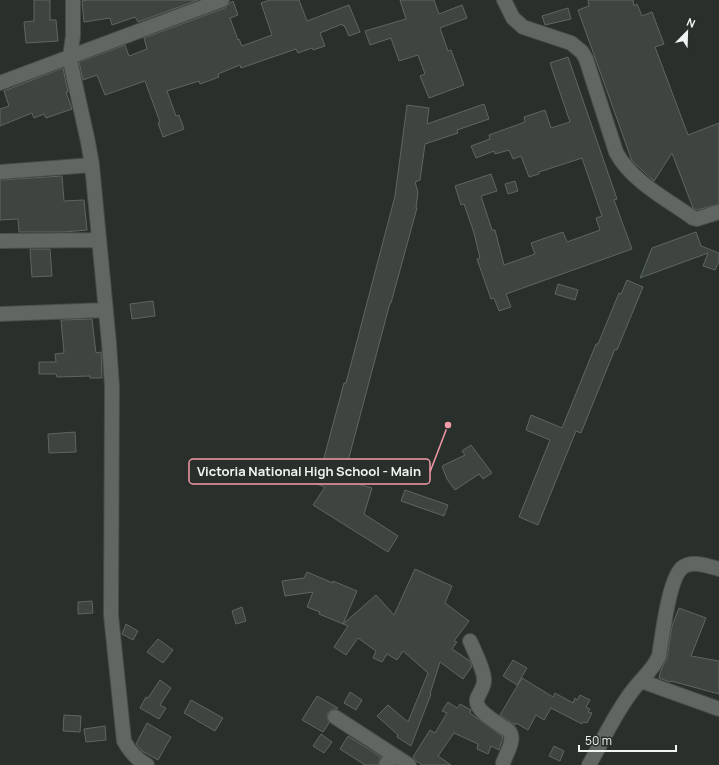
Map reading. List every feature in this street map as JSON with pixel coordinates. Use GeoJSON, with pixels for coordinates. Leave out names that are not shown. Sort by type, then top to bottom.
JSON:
{"type":"FeatureCollection","features":[{"type":"Feature","properties":{"kind":"street"},"geometry":{"type":"LineString","coordinates":[[73,0],[73,36],[70,57],[92,165],[109,343],[113,413],[112,627],[124,741],[134,756],[147,765]]}},
{"type":"Feature","properties":{"kind":"street"},"geometry":{"type":"LineString","coordinates":[[0,83],[222,0]]}},
{"type":"Feature","properties":{"kind":"street"},"geometry":{"type":"LineString","coordinates":[[504,0],[513,18],[523,27],[571,43],[582,52],[586,59],[616,152],[620,160],[632,174],[693,218],[697,219],[719,212]]}},
{"type":"Feature","properties":{"kind":"street"},"geometry":{"type":"LineString","coordinates":[[0,172],[92,165]]}},
{"type":"Feature","properties":{"kind":"street"},"geometry":{"type":"LineString","coordinates":[[0,241],[99,240]]}},
{"type":"Feature","properties":{"kind":"street"},"geometry":{"type":"LineString","coordinates":[[0,314],[106,310]]}},
{"type":"Feature","properties":{"kind":"street"},"geometry":{"type":"LineString","coordinates":[[589,765],[625,702],[633,690],[656,663],[659,656],[671,587],[678,571],[683,566],[691,564],[699,564],[719,569]]}},
{"type":"Feature","properties":{"kind":"street"},"geometry":{"type":"LineString","coordinates":[[470,641],[484,676],[483,686],[477,699],[477,704],[485,715],[509,730],[511,734],[511,740],[503,764]]}},
{"type":"Feature","properties":{"kind":"street"},"geometry":{"type":"LineString","coordinates":[[641,681],[719,710]]}},
{"type":"Feature","properties":{"kind":"street"},"geometry":{"type":"LineString","coordinates":[[335,717],[389,760],[409,765]]}},
{"type":"Feature","properties":{"kind":"building"},"geometry":{"type":"Polygon","coordinates":[[[34,0],[50,0],[50,20],[56,20],[58,41],[26,43],[24,22],[34,21],[34,0]]]}},
{"type":"Feature","properties":{"kind":"building"},"geometry":{"type":"Polygon","coordinates":[[[198,0],[138,22],[135,17],[112,25],[110,18],[84,22],[82,1],[198,0]]]}},
{"type":"Feature","properties":{"kind":"building"},"geometry":{"type":"Polygon","coordinates":[[[270,0],[299,0],[307,21],[349,5],[360,32],[349,36],[344,25],[343,26],[342,24],[320,33],[325,46],[313,50],[312,48],[298,53],[296,49],[241,68],[240,65],[218,74],[219,77],[200,84],[199,81],[167,91],[176,116],[179,115],[184,129],[163,137],[158,123],[160,122],[145,81],[105,95],[97,75],[83,80],[79,62],[125,45],[129,56],[147,49],[144,38],[225,8],[233,1],[238,15],[230,18],[238,40],[239,39],[242,46],[272,35],[261,3],[270,0]]]}},
{"type":"Feature","properties":{"kind":"building"},"geometry":{"type":"Polygon","coordinates":[[[400,0],[434,0],[439,14],[462,5],[467,18],[440,28],[448,51],[451,50],[464,85],[429,98],[420,76],[425,74],[418,55],[399,61],[391,38],[370,45],[365,31],[406,19],[400,0]]]}},
{"type":"Feature","properties":{"kind":"building"},"geometry":{"type":"Polygon","coordinates":[[[588,0],[633,0],[634,6],[637,4],[642,16],[652,12],[664,44],[655,47],[688,135],[719,123],[719,204],[697,210],[693,208],[672,153],[654,181],[632,161],[578,10],[589,6],[588,0]]]}},
{"type":"Feature","properties":{"kind":"building"},"geometry":{"type":"Polygon","coordinates":[[[568,8],[571,19],[545,25],[542,16],[568,8]]]}},
{"type":"Feature","properties":{"kind":"building"},"geometry":{"type":"Polygon","coordinates":[[[568,57],[617,199],[614,200],[632,249],[506,294],[511,307],[499,311],[494,298],[491,299],[477,259],[480,258],[474,233],[464,204],[461,205],[455,186],[491,174],[497,191],[481,196],[492,230],[495,230],[504,265],[535,254],[531,243],[563,232],[567,242],[600,230],[596,218],[602,216],[582,158],[539,172],[539,174],[529,177],[521,156],[513,159],[509,150],[495,154],[494,151],[476,158],[471,146],[490,139],[489,135],[525,122],[524,117],[545,110],[551,128],[570,122],[550,63],[568,57]]]}},
{"type":"Feature","properties":{"kind":"building"},"geometry":{"type":"Polygon","coordinates":[[[63,68],[68,92],[66,92],[72,109],[46,118],[44,114],[34,118],[32,113],[0,126],[0,109],[9,106],[4,91],[63,68]]]}},
{"type":"Feature","properties":{"kind":"building"},"geometry":{"type":"Polygon","coordinates":[[[484,104],[489,119],[457,130],[458,133],[425,144],[420,180],[415,182],[418,192],[417,208],[343,480],[372,488],[364,514],[398,536],[388,552],[313,505],[325,487],[317,484],[344,383],[346,383],[395,196],[407,105],[429,108],[427,124],[484,104]]]}},
{"type":"Feature","properties":{"kind":"building"},"geometry":{"type":"Polygon","coordinates":[[[62,176],[64,201],[84,200],[87,230],[64,232],[19,232],[18,219],[0,220],[0,180],[62,176]]]}},
{"type":"Feature","properties":{"kind":"building"},"geometry":{"type":"Polygon","coordinates":[[[515,181],[518,191],[508,194],[505,184],[515,181]]]}},
{"type":"Feature","properties":{"kind":"building"},"geometry":{"type":"Polygon","coordinates":[[[696,232],[701,246],[719,253],[719,261],[715,270],[703,266],[708,253],[640,278],[652,248],[696,232]]]}},
{"type":"Feature","properties":{"kind":"building"},"geometry":{"type":"Polygon","coordinates":[[[30,249],[50,249],[52,276],[32,277],[30,249]]]}},
{"type":"Feature","properties":{"kind":"building"},"geometry":{"type":"Polygon","coordinates":[[[627,280],[643,287],[617,350],[615,349],[581,433],[576,431],[538,525],[519,517],[550,440],[526,430],[531,415],[562,428],[596,344],[598,344],[619,293],[621,294],[627,280]]]}},
{"type":"Feature","properties":{"kind":"building"},"geometry":{"type":"Polygon","coordinates":[[[558,284],[578,290],[575,300],[555,294],[558,284]]]}},
{"type":"Feature","properties":{"kind":"building"},"geometry":{"type":"Polygon","coordinates":[[[153,301],[155,316],[132,319],[130,304],[153,301]]]}},
{"type":"Feature","properties":{"kind":"building"},"geometry":{"type":"Polygon","coordinates":[[[92,319],[96,353],[101,352],[102,378],[90,378],[90,376],[57,377],[56,374],[39,374],[39,362],[56,362],[55,354],[64,353],[61,320],[92,319]]]}},
{"type":"Feature","properties":{"kind":"building"},"geometry":{"type":"Polygon","coordinates":[[[75,432],[76,452],[49,453],[48,434],[75,432]]]}},
{"type":"Feature","properties":{"kind":"building"},"geometry":{"type":"Polygon","coordinates":[[[471,445],[492,473],[483,479],[479,474],[455,490],[447,479],[442,466],[465,455],[462,451],[471,445]]]}},
{"type":"Feature","properties":{"kind":"building"},"geometry":{"type":"Polygon","coordinates":[[[405,490],[448,505],[444,516],[401,501],[405,490]]]}},
{"type":"Feature","properties":{"kind":"building"},"geometry":{"type":"Polygon","coordinates":[[[415,569],[452,586],[445,603],[469,621],[454,641],[457,642],[452,649],[470,661],[472,666],[463,679],[440,662],[431,694],[411,746],[397,737],[398,735],[377,716],[388,705],[408,722],[428,673],[403,651],[397,660],[387,654],[382,662],[373,658],[376,651],[358,638],[346,655],[334,647],[348,626],[343,624],[376,595],[394,615],[415,569]]]}},
{"type":"Feature","properties":{"kind":"building"},"geometry":{"type":"Polygon","coordinates":[[[307,572],[357,591],[343,624],[319,614],[320,612],[307,607],[313,592],[285,596],[282,581],[304,578],[307,572]]]}},
{"type":"Feature","properties":{"kind":"building"},"geometry":{"type":"Polygon","coordinates":[[[92,601],[93,613],[78,614],[78,602],[92,601]]]}},
{"type":"Feature","properties":{"kind":"building"},"geometry":{"type":"Polygon","coordinates":[[[242,607],[246,621],[236,624],[232,611],[242,607]]]}},
{"type":"Feature","properties":{"kind":"building"},"geometry":{"type":"Polygon","coordinates":[[[679,608],[706,618],[691,656],[719,661],[719,694],[659,678],[667,658],[672,626],[679,608]]]}},
{"type":"Feature","properties":{"kind":"building"},"geometry":{"type":"Polygon","coordinates":[[[126,624],[138,631],[133,640],[122,634],[126,624]]]}},
{"type":"Feature","properties":{"kind":"building"},"geometry":{"type":"Polygon","coordinates":[[[158,639],[173,650],[163,663],[147,652],[158,639]]]}},
{"type":"Feature","properties":{"kind":"building"},"geometry":{"type":"Polygon","coordinates":[[[513,660],[527,668],[517,685],[503,676],[513,660]]]}},
{"type":"Feature","properties":{"kind":"building"},"geometry":{"type":"Polygon","coordinates":[[[522,678],[553,697],[555,693],[573,703],[575,698],[577,700],[580,695],[590,700],[586,707],[590,709],[588,712],[592,713],[587,723],[583,722],[582,724],[551,708],[544,720],[536,715],[528,730],[516,723],[515,725],[500,715],[522,678]]]}},
{"type":"Feature","properties":{"kind":"building"},"geometry":{"type":"Polygon","coordinates":[[[160,680],[171,688],[160,705],[166,708],[159,719],[140,708],[146,697],[148,698],[160,680]]]}},
{"type":"Feature","properties":{"kind":"building"},"geometry":{"type":"Polygon","coordinates":[[[350,692],[362,700],[356,710],[344,703],[350,692]]]}},
{"type":"Feature","properties":{"kind":"building"},"geometry":{"type":"Polygon","coordinates":[[[317,696],[338,708],[331,710],[328,713],[327,717],[329,723],[323,732],[302,720],[317,696]]]}},
{"type":"Feature","properties":{"kind":"building"},"geometry":{"type":"Polygon","coordinates":[[[191,700],[223,718],[215,731],[184,713],[191,700]]]}},
{"type":"Feature","properties":{"kind":"building"},"geometry":{"type":"Polygon","coordinates":[[[448,702],[457,708],[460,704],[471,710],[470,713],[503,737],[499,750],[491,746],[488,754],[477,749],[478,744],[454,733],[438,756],[451,765],[422,765],[416,761],[413,757],[430,730],[435,733],[447,713],[442,711],[448,702]]]}},
{"type":"Feature","properties":{"kind":"building"},"geometry":{"type":"Polygon","coordinates":[[[64,715],[81,716],[80,732],[63,731],[64,715]]]}},
{"type":"Feature","properties":{"kind":"building"},"geometry":{"type":"Polygon","coordinates":[[[147,723],[171,737],[158,760],[142,751],[136,744],[147,723]]]}},
{"type":"Feature","properties":{"kind":"building"},"geometry":{"type":"Polygon","coordinates":[[[105,726],[106,740],[86,742],[84,729],[105,726]]]}},
{"type":"Feature","properties":{"kind":"building"},"geometry":{"type":"Polygon","coordinates":[[[321,734],[332,742],[324,753],[313,746],[321,734]]]}},
{"type":"Feature","properties":{"kind":"building"},"geometry":{"type":"Polygon","coordinates":[[[348,736],[381,757],[378,765],[365,765],[340,749],[348,736]]]}},
{"type":"Feature","properties":{"kind":"building"},"geometry":{"type":"Polygon","coordinates":[[[554,746],[564,751],[560,761],[549,756],[554,746]]]}},
{"type":"Feature","properties":{"kind":"place","name":"Victoria National High School - Main"},"geometry":{"type":"Point","coordinates":[448,425]}}]}
